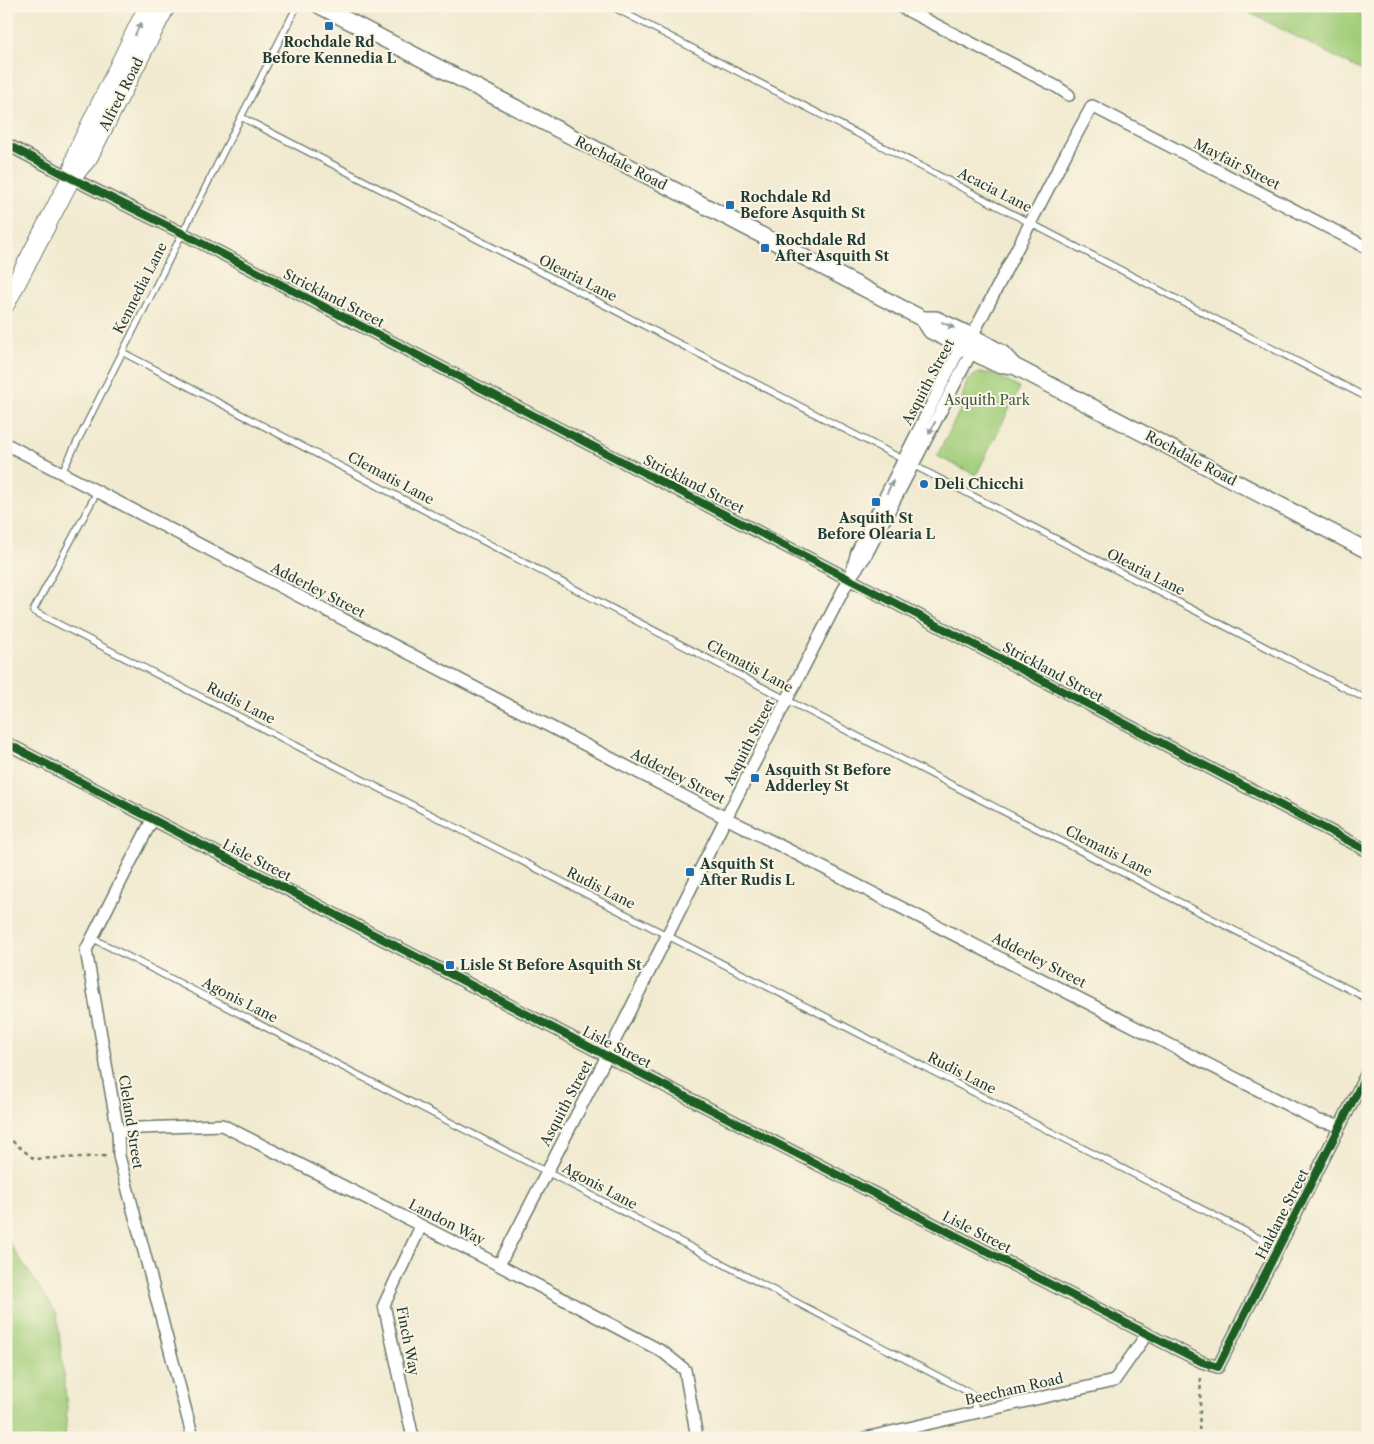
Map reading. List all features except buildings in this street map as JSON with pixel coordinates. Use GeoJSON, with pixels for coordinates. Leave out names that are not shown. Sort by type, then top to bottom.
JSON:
{"type":"FeatureCollection","features":[{"type":"Feature","properties":{"kind":"main road","name":"Alfred Road"},"geometry":{"type":"LineString","coordinates":[[71,178],[77,152],[148,6]]}},
{"type":"Feature","properties":{"kind":"main road","name":"Alfred Road"},"geometry":{"type":"LineString","coordinates":[[6,303],[71,178],[88,158],[166,6]]}},
{"type":"Feature","properties":{"kind":"main road","name":"Rochdale Road"},"geometry":{"type":"LineString","coordinates":[[320,6],[922,319],[931,331],[968,344],[996,364],[1014,366],[1368,551]]}},
{"type":"Feature","properties":{"kind":"street"},"geometry":{"type":"LineString","coordinates":[[899,6],[1058,87],[1069,95]]}},
{"type":"Feature","properties":{"kind":"street","name":"Asquith Street"},"geometry":{"type":"LineString","coordinates":[[499,1265],[849,579],[857,552],[908,463],[1030,222],[1092,106]]}},
{"type":"Feature","properties":{"kind":"street","name":"Mayfair Street"},"geometry":{"type":"LineString","coordinates":[[1092,106],[1368,248]]}},
{"type":"Feature","properties":{"kind":"street","name":"Strickland Street"},"geometry":{"type":"LineString","coordinates":[[6,144],[182,233],[849,579],[1368,851]]}},
{"type":"Feature","properties":{"kind":"street","name":"Adderley Street"},"geometry":{"type":"LineString","coordinates":[[6,444],[726,818],[1320,1121],[1340,1125]]}},
{"type":"Feature","properties":{"kind":"street","name":"Lisle Street"},"geometry":{"type":"LineString","coordinates":[[6,743],[607,1056],[1202,1362],[1218,1367]]}},
{"type":"Feature","properties":{"kind":"street","name":"Cleland Street"},"geometry":{"type":"LineString","coordinates":[[152,820],[86,950],[118,1132],[119,1156],[193,1438]]}},
{"type":"Feature","properties":{"kind":"street","name":"Haldane Street"},"geometry":{"type":"LineString","coordinates":[[1218,1367],[1368,1071]]}},
{"type":"Feature","properties":{"kind":"street","name":"Landon Way"},"geometry":{"type":"LineString","coordinates":[[118,1132],[140,1128],[222,1125],[499,1265],[663,1352],[685,1370],[697,1438]]}},
{"type":"Feature","properties":{"kind":"street","name":"Finch Way"},"geometry":{"type":"LineString","coordinates":[[413,1438],[384,1305],[421,1226]]}},
{"type":"Feature","properties":{"kind":"street","name":"Beecham Road"},"geometry":{"type":"LineString","coordinates":[[865,1438],[1114,1381],[1147,1334]]}},
{"type":"Feature","properties":{"kind":"lane","name":"Kennedia Lane"},"geometry":{"type":"LineString","coordinates":[[61,474],[297,6]]}},
{"type":"Feature","properties":{"kind":"lane","name":"Acacia Lane"},"geometry":{"type":"LineString","coordinates":[[610,6],[1368,398]]}},
{"type":"Feature","properties":{"kind":"lane","name":"Olearia Lane"},"geometry":{"type":"LineString","coordinates":[[241,117],[1368,700]]}},
{"type":"Feature","properties":{"kind":"lane","name":"Clematis Lane"},"geometry":{"type":"LineString","coordinates":[[122,352],[787,700],[1368,999]]}},
{"type":"Feature","properties":{"kind":"lane","name":"Rudis Lane"},"geometry":{"type":"LineString","coordinates":[[97,492],[33,611],[1278,1248]]}},
{"type":"Feature","properties":{"kind":"lane","name":"Agonis Lane"},"geometry":{"type":"LineString","coordinates":[[92,938],[547,1172],[972,1394],[977,1413]]}},
{"type":"Feature","properties":{"kind":"path"},"geometry":{"type":"LineString","coordinates":[[6,1136],[34,1159],[119,1156]]}},
{"type":"Feature","properties":{"kind":"path"},"geometry":{"type":"LineString","coordinates":[[1199,1438],[1201,1375],[1218,1367]]}},
{"type":"Feature","properties":{"kind":"green space"},"geometry":{"type":"Polygon","coordinates":[[[1237,6],[1368,6],[1368,74],[1237,6]]]}},
{"type":"Feature","properties":{"kind":"green space","name":"Asquith Park"},"geometry":{"type":"Polygon","coordinates":[[[978,373],[991,373],[1020,388],[976,475],[937,456],[960,410],[967,381],[978,373]]]}},
{"type":"Feature","properties":{"kind":"green space"},"geometry":{"type":"Polygon","coordinates":[[[6,1238],[57,1314],[67,1407],[65,1438],[6,1438],[6,1238]]]}},
{"type":"Feature","properties":{"kind":"cycle path"},"geometry":{"type":"LineString","coordinates":[[6,144],[182,233],[870,590],[1368,851]]}},
{"type":"Feature","properties":{"kind":"cycle path"},"geometry":{"type":"LineString","coordinates":[[6,743],[607,1056],[1202,1362],[1218,1367],[1368,1071]]}},
{"type":"Feature","properties":{"kind":"place","name":"Rochdale Rd Before Kennedia L"},"geometry":{"type":"Point","coordinates":[329,26]}},
{"type":"Feature","properties":{"kind":"place","name":"Rochdale Rd Before Asquith St"},"geometry":{"type":"Point","coordinates":[730,205]}},
{"type":"Feature","properties":{"kind":"place","name":"Rochdale Rd After Asquith St"},"geometry":{"type":"Point","coordinates":[765,248]}},
{"type":"Feature","properties":{"kind":"place","name":"Deli Chicchi"},"geometry":{"type":"Point","coordinates":[924,484]}},
{"type":"Feature","properties":{"kind":"place","name":"Asquith St Before Olearia L"},"geometry":{"type":"Point","coordinates":[876,502]}},
{"type":"Feature","properties":{"kind":"place","name":"Asquith St Before Adderley St"},"geometry":{"type":"Point","coordinates":[755,778]}},
{"type":"Feature","properties":{"kind":"place","name":"Asquith St After Rudis L"},"geometry":{"type":"Point","coordinates":[690,872]}},
{"type":"Feature","properties":{"kind":"place","name":"Lisle St Before Asquith St"},"geometry":{"type":"Point","coordinates":[450,965]}}]}
